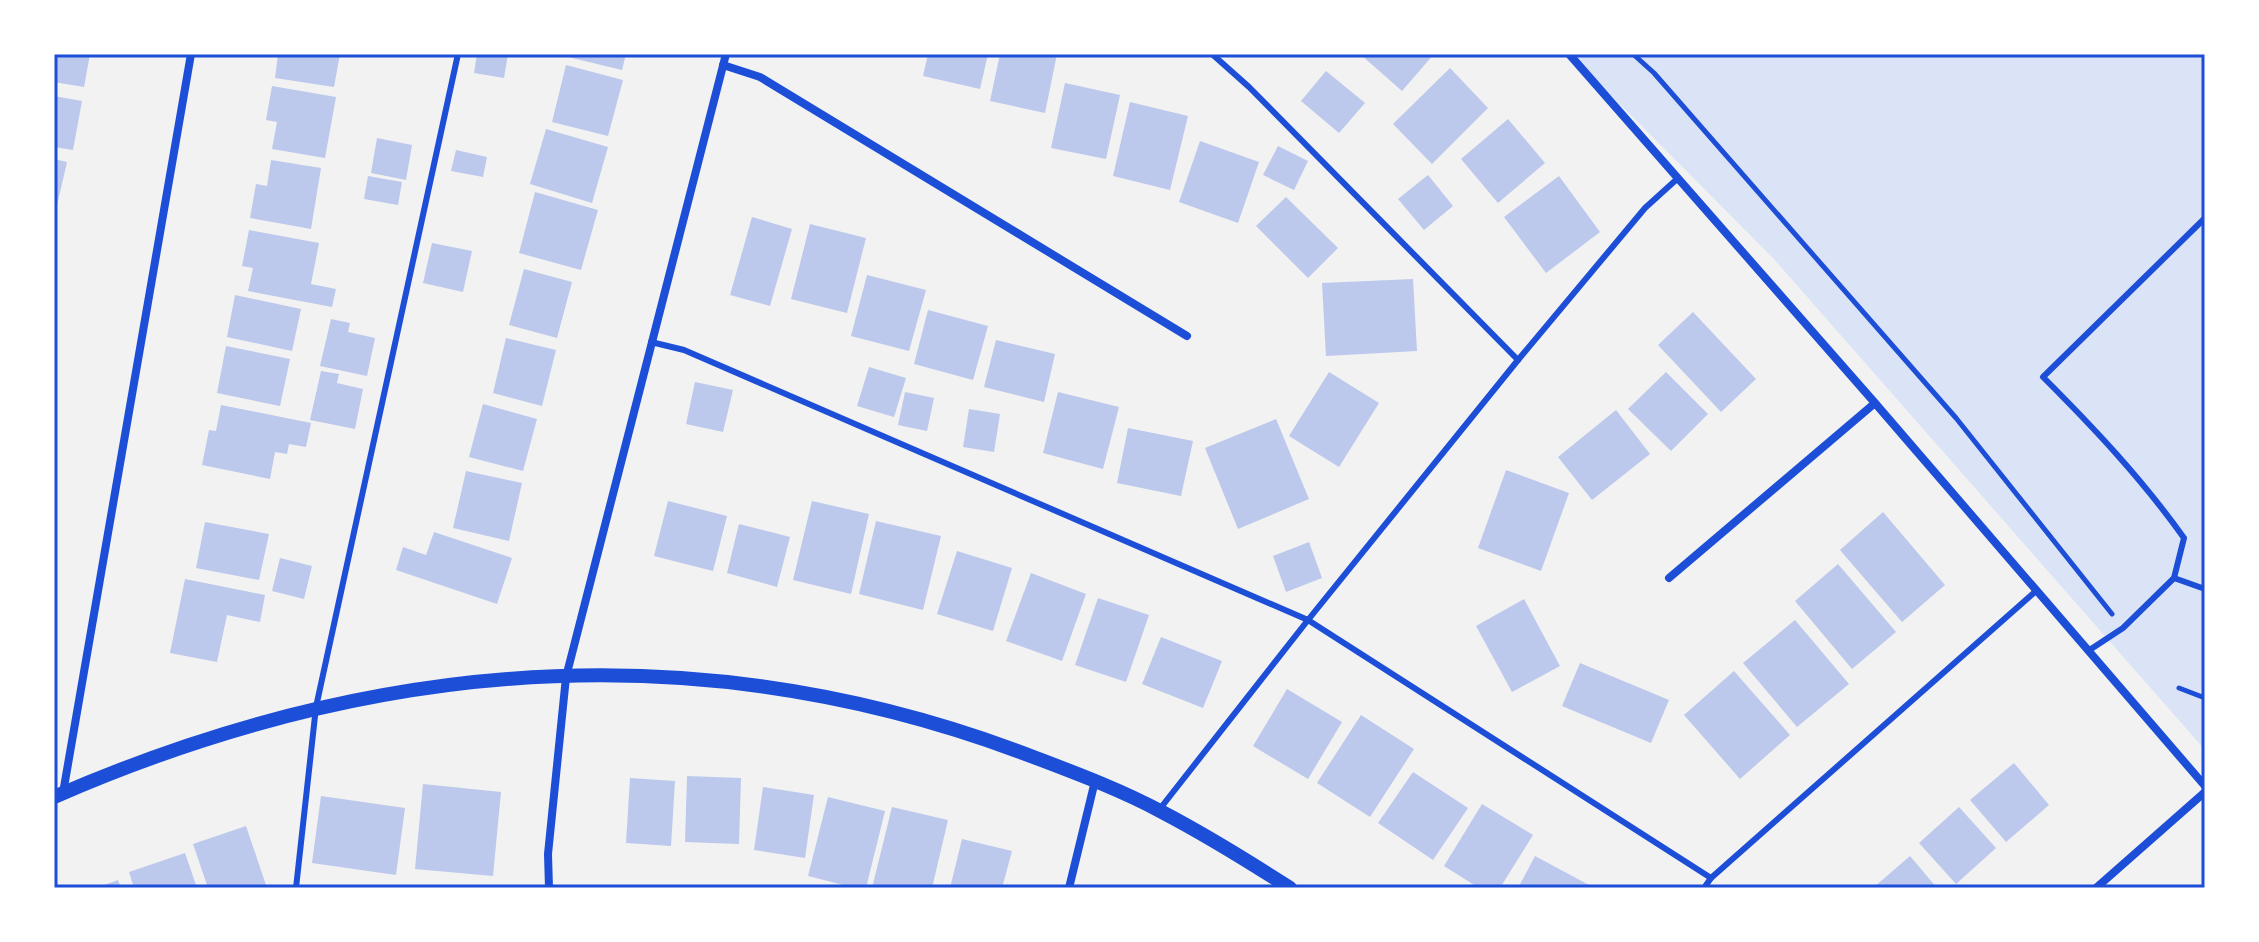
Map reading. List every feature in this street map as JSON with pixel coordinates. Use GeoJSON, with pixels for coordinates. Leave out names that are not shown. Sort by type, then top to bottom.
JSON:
{"type":"FeatureCollection","features":[{"type":"Feature","properties":{"kind":"street"},"geometry":{"type":"LineString","coordinates":[[59,795],[191,54]]}},
{"type":"Feature","properties":{"kind":"street"},"geometry":{"type":"LineString","coordinates":[[549,888],[548,854],[566,677],[726,54]]}},
{"type":"Feature","properties":{"kind":"street"},"geometry":{"type":"LineString","coordinates":[[1569,54],[1875,403],[2205,789],[2096,888]]}},
{"type":"Feature","properties":{"kind":"street"},"geometry":{"type":"LineString","coordinates":[[723,65],[760,77],[1187,336]]}},
{"type":"Feature","properties":{"kind":"street"},"geometry":{"type":"LineString","coordinates":[[1669,578],[1875,403]]}},
{"type":"Feature","properties":{"kind":"street"},"geometry":{"type":"LineString","coordinates":[[59,795],[190,744],[316,707],[431,686],[532,676],[659,676],[746,684],[866,705],[986,739],[1095,781],[1159,810],[1290,888]]}},
{"type":"Feature","properties":{"kind":"street"},"geometry":{"type":"LineString","coordinates":[[1069,888],[1095,781]]}},
{"type":"Feature","properties":{"kind":"lane"},"geometry":{"type":"LineString","coordinates":[[296,888],[316,707],[458,54]]}},
{"type":"Feature","properties":{"kind":"lane"},"geometry":{"type":"LineString","coordinates":[[1212,54],[1249,87],[1518,360]]}},
{"type":"Feature","properties":{"kind":"lane"},"geometry":{"type":"LineString","coordinates":[[1159,810],[1518,360],[1645,208],[1677,179]]}},
{"type":"Feature","properties":{"kind":"lane"},"geometry":{"type":"LineString","coordinates":[[2088,651],[2123,628],[2174,578],[2184,538],[2157,499],[2043,377],[2205,218]]}},
{"type":"Feature","properties":{"kind":"lane"},"geometry":{"type":"LineString","coordinates":[[651,342],[684,350],[1308,620],[1711,878]]}},
{"type":"Feature","properties":{"kind":"lane"},"geometry":{"type":"LineString","coordinates":[[2174,578],[2205,589]]}},
{"type":"Feature","properties":{"kind":"lane"},"geometry":{"type":"LineString","coordinates":[[1704,888],[1711,878],[2036,591]]}},
{"type":"Feature","properties":{"kind":"path"},"geometry":{"type":"LineString","coordinates":[[1633,54],[1654,73],[1956,418],[2123,628]]}},
{"type":"Feature","properties":{"kind":"path"},"geometry":{"type":"LineString","coordinates":[[2179,688],[2205,698]]}},
{"type":"Feature","properties":{"kind":"shaded area"},"geometry":{"type":"Polygon","coordinates":[[[1570,54],[2205,54],[2205,750],[1773,258],[1570,54]]]}},
{"type":"Feature","properties":{"kind":"building"},"geometry":{"type":"Polygon","coordinates":[[[54,54],[90,54],[84,87],[54,82],[54,54]]]}},
{"type":"Feature","properties":{"kind":"building"},"geometry":{"type":"Polygon","coordinates":[[[278,54],[340,54],[334,87],[275,78],[278,54]]]}},
{"type":"Feature","properties":{"kind":"building"},"geometry":{"type":"Polygon","coordinates":[[[477,54],[508,54],[504,78],[474,73],[477,54]]]}},
{"type":"Feature","properties":{"kind":"building"},"geometry":{"type":"Polygon","coordinates":[[[569,54],[626,54],[622,70],[568,57],[569,54]]]}},
{"type":"Feature","properties":{"kind":"building"},"geometry":{"type":"Polygon","coordinates":[[[928,54],[988,54],[980,89],[923,76],[928,54]]]}},
{"type":"Feature","properties":{"kind":"building"},"geometry":{"type":"Polygon","coordinates":[[[1000,54],[1057,54],[1045,113],[990,101],[1000,54]]]}},
{"type":"Feature","properties":{"kind":"building"},"geometry":{"type":"Polygon","coordinates":[[[1360,54],[1434,54],[1402,91],[1360,54]]]}},
{"type":"Feature","properties":{"kind":"building"},"geometry":{"type":"Polygon","coordinates":[[[566,65],[623,80],[608,136],[552,122],[566,65]]]}},
{"type":"Feature","properties":{"kind":"building"},"geometry":{"type":"Polygon","coordinates":[[[1450,68],[1488,108],[1432,164],[1393,124],[1450,68]]]}},
{"type":"Feature","properties":{"kind":"building"},"geometry":{"type":"Polygon","coordinates":[[[1326,71],[1365,103],[1339,133],[1301,101],[1326,71]]]}},
{"type":"Feature","properties":{"kind":"building"},"geometry":{"type":"Polygon","coordinates":[[[1065,83],[1120,95],[1106,159],[1051,148],[1065,83]]]}},
{"type":"Feature","properties":{"kind":"building"},"geometry":{"type":"Polygon","coordinates":[[[272,86],[336,97],[325,158],[272,149],[277,122],[266,120],[272,86]]]}},
{"type":"Feature","properties":{"kind":"building"},"geometry":{"type":"Polygon","coordinates":[[[54,96],[82,101],[73,150],[54,147],[54,96]]]}},
{"type":"Feature","properties":{"kind":"building"},"geometry":{"type":"Polygon","coordinates":[[[1130,102],[1188,116],[1170,190],[1113,176],[1130,102]]]}},
{"type":"Feature","properties":{"kind":"building"},"geometry":{"type":"Polygon","coordinates":[[[1508,119],[1545,163],[1498,203],[1461,159],[1508,119]]]}},
{"type":"Feature","properties":{"kind":"building"},"geometry":{"type":"Polygon","coordinates":[[[546,129],[608,147],[592,203],[530,184],[546,129]]]}},
{"type":"Feature","properties":{"kind":"building"},"geometry":{"type":"Polygon","coordinates":[[[377,138],[412,145],[406,180],[371,173],[377,138]]]}},
{"type":"Feature","properties":{"kind":"building"},"geometry":{"type":"Polygon","coordinates":[[[1200,141],[1259,162],[1238,223],[1179,202],[1200,141]]]}},
{"type":"Feature","properties":{"kind":"building"},"geometry":{"type":"Polygon","coordinates":[[[1278,146],[1308,161],[1294,190],[1263,175],[1278,146]]]}},
{"type":"Feature","properties":{"kind":"building"},"geometry":{"type":"Polygon","coordinates":[[[456,150],[487,157],[483,177],[451,171],[456,150]]]}},
{"type":"Feature","properties":{"kind":"building"},"geometry":{"type":"Polygon","coordinates":[[[54,159],[67,162],[55,214],[54,214],[54,159]]]}},
{"type":"Feature","properties":{"kind":"building"},"geometry":{"type":"Polygon","coordinates":[[[271,160],[321,168],[311,229],[250,218],[256,184],[267,186],[271,160]]]}},
{"type":"Feature","properties":{"kind":"building"},"geometry":{"type":"Polygon","coordinates":[[[1428,175],[1453,206],[1424,230],[1398,199],[1428,175]]]}},
{"type":"Feature","properties":{"kind":"building"},"geometry":{"type":"Polygon","coordinates":[[[368,176],[402,182],[398,205],[364,199],[368,176]]]}},
{"type":"Feature","properties":{"kind":"building"},"geometry":{"type":"Polygon","coordinates":[[[1559,176],[1600,232],[1546,273],[1504,217],[1559,176]]]}},
{"type":"Feature","properties":{"kind":"building"},"geometry":{"type":"Polygon","coordinates":[[[535,192],[598,210],[581,270],[519,253],[535,192]]]}},
{"type":"Feature","properties":{"kind":"building"},"geometry":{"type":"Polygon","coordinates":[[[1286,197],[1338,248],[1308,278],[1256,226],[1286,197]]]}},
{"type":"Feature","properties":{"kind":"building"},"geometry":{"type":"Polygon","coordinates":[[[752,217],[792,229],[770,306],[730,295],[752,217]]]}},
{"type":"Feature","properties":{"kind":"building"},"geometry":{"type":"Polygon","coordinates":[[[810,224],[866,238],[847,313],[791,299],[810,224]]]}},
{"type":"Feature","properties":{"kind":"building"},"geometry":{"type":"Polygon","coordinates":[[[249,230],[319,243],[311,284],[336,289],[332,307],[248,291],[253,268],[242,266],[249,230]]]}},
{"type":"Feature","properties":{"kind":"building"},"geometry":{"type":"Polygon","coordinates":[[[432,243],[472,251],[463,292],[423,283],[432,243]]]}},
{"type":"Feature","properties":{"kind":"building"},"geometry":{"type":"Polygon","coordinates":[[[524,269],[572,282],[557,338],[509,325],[524,269]]]}},
{"type":"Feature","properties":{"kind":"building"},"geometry":{"type":"Polygon","coordinates":[[[867,275],[926,290],[909,351],[851,336],[867,275]]]}},
{"type":"Feature","properties":{"kind":"building"},"geometry":{"type":"Polygon","coordinates":[[[1413,279],[1417,351],[1326,356],[1322,283],[1413,279]]]}},
{"type":"Feature","properties":{"kind":"building"},"geometry":{"type":"Polygon","coordinates":[[[235,295],[301,309],[292,351],[227,337],[235,295]]]}},
{"type":"Feature","properties":{"kind":"building"},"geometry":{"type":"Polygon","coordinates":[[[928,310],[988,326],[973,380],[914,364],[928,310]]]}},
{"type":"Feature","properties":{"kind":"building"},"geometry":{"type":"Polygon","coordinates":[[[1693,312],[1756,379],[1721,412],[1658,345],[1693,312]]]}},
{"type":"Feature","properties":{"kind":"building"},"geometry":{"type":"Polygon","coordinates":[[[331,319],[350,323],[348,332],[375,338],[367,376],[320,366],[331,319]]]}},
{"type":"Feature","properties":{"kind":"building"},"geometry":{"type":"Polygon","coordinates":[[[506,338],[556,350],[542,406],[493,393],[506,338]]]}},
{"type":"Feature","properties":{"kind":"building"},"geometry":{"type":"Polygon","coordinates":[[[996,340],[1055,354],[1044,402],[984,387],[996,340]]]}},
{"type":"Feature","properties":{"kind":"building"},"geometry":{"type":"Polygon","coordinates":[[[226,346],[290,359],[280,406],[217,393],[226,346]]]}},
{"type":"Feature","properties":{"kind":"building"},"geometry":{"type":"Polygon","coordinates":[[[869,367],[906,378],[894,417],[857,406],[869,367]]]}},
{"type":"Feature","properties":{"kind":"building"},"geometry":{"type":"Polygon","coordinates":[[[321,371],[339,374],[337,383],[363,389],[355,429],[310,420],[321,371]]]}},
{"type":"Feature","properties":{"kind":"building"},"geometry":{"type":"Polygon","coordinates":[[[1329,372],[1379,403],[1339,467],[1289,436],[1329,372]]]}},
{"type":"Feature","properties":{"kind":"building"},"geometry":{"type":"Polygon","coordinates":[[[1666,372],[1708,414],[1671,451],[1628,409],[1666,372]]]}},
{"type":"Feature","properties":{"kind":"building"},"geometry":{"type":"Polygon","coordinates":[[[695,382],[733,390],[723,432],[686,424],[695,382]]]}},
{"type":"Feature","properties":{"kind":"building"},"geometry":{"type":"Polygon","coordinates":[[[905,392],[934,398],[927,431],[898,425],[905,392]]]}},
{"type":"Feature","properties":{"kind":"building"},"geometry":{"type":"Polygon","coordinates":[[[1058,392],[1119,407],[1103,469],[1043,453],[1058,392]]]}},
{"type":"Feature","properties":{"kind":"building"},"geometry":{"type":"Polygon","coordinates":[[[483,404],[537,419],[523,471],[469,457],[483,404]]]}},
{"type":"Feature","properties":{"kind":"building"},"geometry":{"type":"Polygon","coordinates":[[[221,405],[311,423],[306,447],[289,444],[287,454],[275,452],[270,479],[202,465],[209,430],[216,431],[221,405]]]}},
{"type":"Feature","properties":{"kind":"building"},"geometry":{"type":"Polygon","coordinates":[[[969,409],[1000,414],[994,452],[963,447],[969,409]]]}},
{"type":"Feature","properties":{"kind":"building"},"geometry":{"type":"Polygon","coordinates":[[[1616,410],[1650,454],[1592,500],[1558,457],[1616,410]]]}},
{"type":"Feature","properties":{"kind":"building"},"geometry":{"type":"Polygon","coordinates":[[[1276,419],[1309,499],[1238,529],[1205,448],[1276,419]]]}},
{"type":"Feature","properties":{"kind":"building"},"geometry":{"type":"Polygon","coordinates":[[[1128,428],[1193,441],[1181,496],[1117,483],[1128,428]]]}},
{"type":"Feature","properties":{"kind":"building"},"geometry":{"type":"Polygon","coordinates":[[[1506,470],[1569,493],[1541,571],[1478,548],[1506,470]]]}},
{"type":"Feature","properties":{"kind":"building"},"geometry":{"type":"Polygon","coordinates":[[[466,471],[522,483],[509,541],[453,528],[466,471]]]}},
{"type":"Feature","properties":{"kind":"building"},"geometry":{"type":"Polygon","coordinates":[[[668,501],[727,516],[713,571],[654,556],[668,501]]]}},
{"type":"Feature","properties":{"kind":"building"},"geometry":{"type":"Polygon","coordinates":[[[812,501],[869,514],[851,594],[793,580],[812,501]]]}},
{"type":"Feature","properties":{"kind":"building"},"geometry":{"type":"Polygon","coordinates":[[[1883,512],[1945,585],[1902,622],[1840,550],[1883,512]]]}},
{"type":"Feature","properties":{"kind":"building"},"geometry":{"type":"Polygon","coordinates":[[[876,521],[941,536],[923,610],[859,594],[876,521]]]}},
{"type":"Feature","properties":{"kind":"building"},"geometry":{"type":"Polygon","coordinates":[[[205,522],[269,534],[259,580],[196,568],[205,522]]]}},
{"type":"Feature","properties":{"kind":"building"},"geometry":{"type":"Polygon","coordinates":[[[739,524],[790,537],[777,587],[727,573],[739,524]]]}},
{"type":"Feature","properties":{"kind":"building"},"geometry":{"type":"Polygon","coordinates":[[[434,532],[512,558],[497,604],[396,570],[403,547],[426,555],[434,532]]]}},
{"type":"Feature","properties":{"kind":"building"},"geometry":{"type":"Polygon","coordinates":[[[1309,542],[1322,578],[1286,592],[1273,556],[1309,542]]]}},
{"type":"Feature","properties":{"kind":"building"},"geometry":{"type":"Polygon","coordinates":[[[957,551],[1012,568],[993,631],[937,614],[957,551]]]}},
{"type":"Feature","properties":{"kind":"building"},"geometry":{"type":"Polygon","coordinates":[[[280,558],[312,566],[304,599],[272,591],[280,558]]]}},
{"type":"Feature","properties":{"kind":"building"},"geometry":{"type":"Polygon","coordinates":[[[1838,564],[1896,632],[1852,669],[1795,601],[1838,564]]]}},
{"type":"Feature","properties":{"kind":"building"},"geometry":{"type":"Polygon","coordinates":[[[1031,573],[1086,594],[1062,661],[1006,641],[1031,573]]]}},
{"type":"Feature","properties":{"kind":"building"},"geometry":{"type":"Polygon","coordinates":[[[185,579],[265,595],[260,622],[227,615],[217,662],[170,653],[185,579]]]}},
{"type":"Feature","properties":{"kind":"building"},"geometry":{"type":"Polygon","coordinates":[[[1098,598],[1149,615],[1126,682],[1075,665],[1098,598]]]}},
{"type":"Feature","properties":{"kind":"building"},"geometry":{"type":"Polygon","coordinates":[[[1524,599],[1560,666],[1512,692],[1476,626],[1524,599]]]}},
{"type":"Feature","properties":{"kind":"building"},"geometry":{"type":"Polygon","coordinates":[[[1795,620],[1849,684],[1797,727],[1743,663],[1795,620]]]}},
{"type":"Feature","properties":{"kind":"building"},"geometry":{"type":"Polygon","coordinates":[[[1161,637],[1222,661],[1203,708],[1142,684],[1161,637]]]}},
{"type":"Feature","properties":{"kind":"building"},"geometry":{"type":"Polygon","coordinates":[[[1580,663],[1669,700],[1651,743],[1562,706],[1580,663]]]}},
{"type":"Feature","properties":{"kind":"building"},"geometry":{"type":"Polygon","coordinates":[[[1734,671],[1790,735],[1740,779],[1684,715],[1734,671]]]}},
{"type":"Feature","properties":{"kind":"building"},"geometry":{"type":"Polygon","coordinates":[[[1287,689],[1342,722],[1308,779],[1253,746],[1287,689]]]}},
{"type":"Feature","properties":{"kind":"building"},"geometry":{"type":"Polygon","coordinates":[[[1361,715],[1414,749],[1370,817],[1317,783],[1361,715]]]}},
{"type":"Feature","properties":{"kind":"building"},"geometry":{"type":"Polygon","coordinates":[[[2014,763],[2049,805],[2006,842],[1970,800],[2014,763]]]}},
{"type":"Feature","properties":{"kind":"building"},"geometry":{"type":"Polygon","coordinates":[[[1413,772],[1468,808],[1433,860],[1378,823],[1413,772]]]}},
{"type":"Feature","properties":{"kind":"building"},"geometry":{"type":"Polygon","coordinates":[[[687,776],[741,778],[739,844],[685,842],[687,776]]]}},
{"type":"Feature","properties":{"kind":"building"},"geometry":{"type":"Polygon","coordinates":[[[630,778],[675,781],[671,846],[626,843],[630,778]]]}},
{"type":"Feature","properties":{"kind":"building"},"geometry":{"type":"Polygon","coordinates":[[[423,784],[501,792],[493,876],[415,869],[423,784]]]}},
{"type":"Feature","properties":{"kind":"building"},"geometry":{"type":"Polygon","coordinates":[[[763,787],[814,795],[805,858],[754,850],[763,787]]]}},
{"type":"Feature","properties":{"kind":"building"},"geometry":{"type":"Polygon","coordinates":[[[321,796],[405,808],[396,875],[312,863],[321,796]]]}},
{"type":"Feature","properties":{"kind":"building"},"geometry":{"type":"Polygon","coordinates":[[[828,797],[885,811],[866,888],[808,876],[828,797]]]}},
{"type":"Feature","properties":{"kind":"building"},"geometry":{"type":"Polygon","coordinates":[[[1482,804],[1533,835],[1500,888],[1479,888],[1444,866],[1482,804]]]}},
{"type":"Feature","properties":{"kind":"building"},"geometry":{"type":"Polygon","coordinates":[[[892,807],[948,820],[932,888],[872,888],[892,807]]]}},
{"type":"Feature","properties":{"kind":"building"},"geometry":{"type":"Polygon","coordinates":[[[1959,807],[1996,848],[1956,884],[1919,843],[1959,807]]]}},
{"type":"Feature","properties":{"kind":"building"},"geometry":{"type":"Polygon","coordinates":[[[246,826],[267,888],[208,888],[193,844],[246,826]]]}},
{"type":"Feature","properties":{"kind":"building"},"geometry":{"type":"Polygon","coordinates":[[[962,839],[1012,851],[1002,888],[950,888],[962,839]]]}},
{"type":"Feature","properties":{"kind":"building"},"geometry":{"type":"Polygon","coordinates":[[[185,853],[197,888],[134,888],[129,872],[185,853]]]}},
{"type":"Feature","properties":{"kind":"building"},"geometry":{"type":"Polygon","coordinates":[[[1535,856],[1589,885],[1588,888],[1518,888],[1535,856]]]}},
{"type":"Feature","properties":{"kind":"building"},"geometry":{"type":"Polygon","coordinates":[[[1910,856],[1937,888],[1873,888],[1910,856]]]}},
{"type":"Feature","properties":{"kind":"building"},"geometry":{"type":"Polygon","coordinates":[[[118,880],[121,888],[96,888],[118,880]]]}}]}
